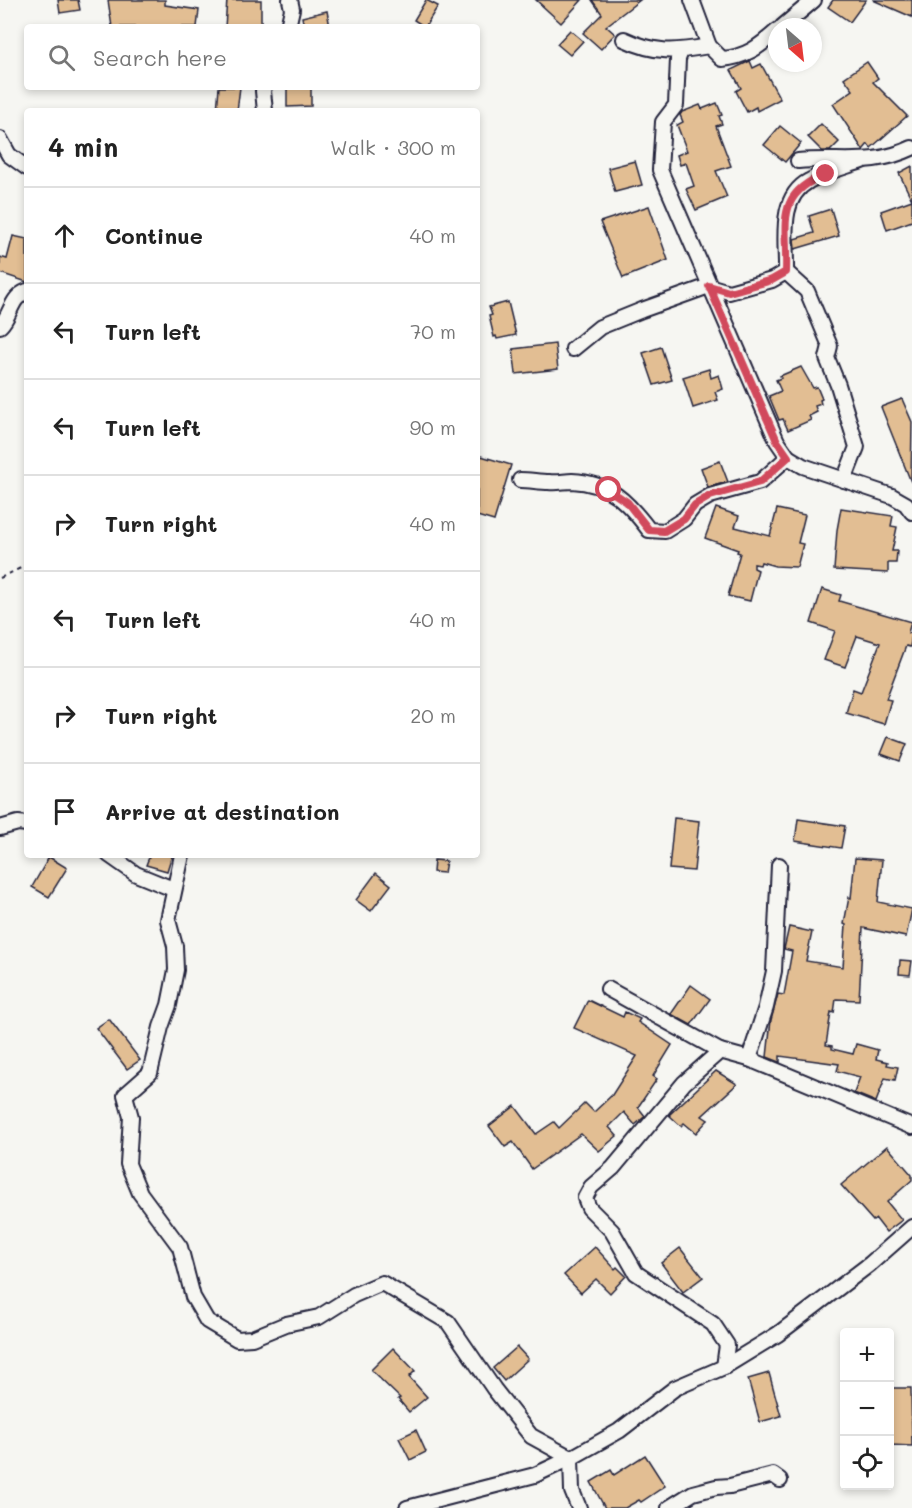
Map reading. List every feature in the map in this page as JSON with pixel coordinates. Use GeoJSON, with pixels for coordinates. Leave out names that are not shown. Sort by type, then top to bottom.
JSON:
{"type":"FeatureCollection","features":[{"type":"Feature","properties":{"kind":"street"},"geometry":{"type":"LineString","coordinates":[[289,24],[292,9],[290,0]]}},
{"type":"Feature","properties":{"kind":"street"},"geometry":{"type":"LineString","coordinates":[[692,0],[709,46],[722,59],[740,57],[768,39]]}},
{"type":"Feature","properties":{"kind":"street"},"geometry":{"type":"LineString","coordinates":[[793,18],[814,0]]}},
{"type":"Feature","properties":{"kind":"street"},"geometry":{"type":"LineString","coordinates":[[624,39],[644,48],[662,52],[709,46]]}},
{"type":"Feature","properties":{"kind":"street"},"geometry":{"type":"LineString","coordinates":[[681,51],[678,59],[676,105],[663,122],[660,170],[777,441],[788,457],[803,466],[892,496],[906,504],[912,512]]}},
{"type":"Feature","properties":{"kind":"street"},"geometry":{"type":"LineString","coordinates":[[262,90],[265,108]]}},
{"type":"Feature","properties":{"kind":"street"},"geometry":{"type":"LineString","coordinates":[[0,139],[9,155],[24,166]]}},
{"type":"Feature","properties":{"kind":"street"},"geometry":{"type":"LineString","coordinates":[[798,160],[862,161],[886,158],[912,148]]}},
{"type":"Feature","properties":{"kind":"street"},"geometry":{"type":"LineString","coordinates":[[844,480],[857,447],[827,358],[830,346],[807,291],[786,272],[787,211],[792,196],[807,182],[862,161]]}},
{"type":"Feature","properties":{"kind":"street"},"geometry":{"type":"LineString","coordinates":[[573,349],[600,327],[709,286],[729,292],[772,280],[786,272]]}},
{"type":"Feature","properties":{"kind":"street"},"geometry":{"type":"LineString","coordinates":[[0,326],[5,321],[13,300],[24,293]]}},
{"type":"Feature","properties":{"kind":"street"},"geometry":{"type":"LineString","coordinates":[[520,480],[572,481],[594,484],[609,490],[627,502],[649,530],[664,531],[684,519],[695,505],[710,496],[760,482],[788,457]]}},
{"type":"Feature","properties":{"kind":"street"},"geometry":{"type":"LineString","coordinates":[[0,828],[24,824]]}},
{"type":"Feature","properties":{"kind":"street"},"geometry":{"type":"LineString","coordinates":[[113,858],[136,874],[173,889]]}},
{"type":"Feature","properties":{"kind":"street"},"geometry":{"type":"LineString","coordinates":[[181,858],[168,920],[175,946],[176,970],[169,1005],[150,1073],[125,1095],[131,1117],[128,1164],[140,1193],[180,1247],[193,1298],[207,1320],[237,1339],[252,1338],[286,1324],[319,1317],[354,1295],[382,1283],[448,1322],[494,1389],[531,1436],[571,1458]]}},
{"type":"Feature","properties":{"kind":"street"},"geometry":{"type":"LineString","coordinates":[[749,1059],[766,1007],[774,971],[779,865]]}},
{"type":"Feature","properties":{"kind":"street"},"geometry":{"type":"LineString","coordinates":[[608,989],[720,1051],[749,1059],[912,1127]]}},
{"type":"Feature","properties":{"kind":"street"},"geometry":{"type":"LineString","coordinates":[[720,1051],[684,1083],[613,1168],[591,1187],[585,1198],[589,1208],[612,1231],[636,1273],[713,1324],[727,1345],[724,1367]]}},
{"type":"Feature","properties":{"kind":"street"},"geometry":{"type":"LineString","coordinates":[[407,1508],[535,1475],[571,1458],[619,1431],[675,1388],[724,1367],[778,1334],[870,1264],[912,1227]]}},
{"type":"Feature","properties":{"kind":"street"},"geometry":{"type":"LineString","coordinates":[[571,1458],[572,1491],[579,1508]]}},
{"type":"Feature","properties":{"kind":"street"},"geometry":{"type":"LineString","coordinates":[[669,1508],[693,1493],[773,1475],[780,1480]]}},
{"type":"Feature","properties":{"kind":"path"},"geometry":{"type":"LineString","coordinates":[[0,578],[24,566]]}},
{"type":"Feature","properties":{"kind":"building"},"geometry":{"type":"Polygon","coordinates":[[[58,0],[78,0],[80,10],[60,13],[58,0]]]}},
{"type":"Feature","properties":{"kind":"building"},"geometry":{"type":"Polygon","coordinates":[[[108,0],[165,0],[165,5],[199,10],[197,24],[112,24],[108,0]]]}},
{"type":"Feature","properties":{"kind":"building"},"geometry":{"type":"Polygon","coordinates":[[[227,0],[261,0],[261,24],[225,24],[227,0]]]}},
{"type":"Feature","properties":{"kind":"building"},"geometry":{"type":"Polygon","coordinates":[[[426,0],[438,6],[427,24],[420,24],[414,20],[426,0]]]}},
{"type":"Feature","properties":{"kind":"building"},"geometry":{"type":"Polygon","coordinates":[[[536,0],[582,0],[561,23],[536,0]]]}},
{"type":"Feature","properties":{"kind":"building"},"geometry":{"type":"Polygon","coordinates":[[[592,0],[640,0],[606,26],[615,34],[601,49],[583,33],[602,14],[592,0]]]}},
{"type":"Feature","properties":{"kind":"building"},"geometry":{"type":"Polygon","coordinates":[[[833,0],[866,0],[850,22],[828,7],[833,0]]]}},
{"type":"Feature","properties":{"kind":"building"},"geometry":{"type":"Polygon","coordinates":[[[873,0],[912,0],[912,17],[873,0]]]}},
{"type":"Feature","properties":{"kind":"building"},"geometry":{"type":"Polygon","coordinates":[[[327,11],[329,24],[303,24],[302,17],[327,11]]]}},
{"type":"Feature","properties":{"kind":"building"},"geometry":{"type":"Polygon","coordinates":[[[570,30],[583,41],[570,55],[557,44],[570,30]]]}},
{"type":"Feature","properties":{"kind":"building"},"geometry":{"type":"Polygon","coordinates":[[[750,61],[753,68],[761,64],[780,99],[757,111],[756,107],[747,112],[736,91],[741,88],[731,70],[750,61]]]}},
{"type":"Feature","properties":{"kind":"building"},"geometry":{"type":"Polygon","coordinates":[[[867,62],[878,78],[873,82],[907,116],[871,148],[868,144],[863,150],[833,104],[853,90],[844,78],[867,62]]]}},
{"type":"Feature","properties":{"kind":"building"},"geometry":{"type":"Polygon","coordinates":[[[219,90],[240,90],[237,108],[217,108],[219,90]]]}},
{"type":"Feature","properties":{"kind":"building"},"geometry":{"type":"Polygon","coordinates":[[[287,90],[311,90],[311,106],[287,107],[287,90]]]}},
{"type":"Feature","properties":{"kind":"building"},"geometry":{"type":"Polygon","coordinates":[[[717,103],[722,115],[719,116],[722,124],[716,126],[731,166],[716,171],[727,197],[696,210],[686,189],[694,186],[686,163],[680,165],[677,155],[687,151],[677,125],[683,122],[680,115],[682,112],[700,105],[702,109],[717,103]]]}},
{"type":"Feature","properties":{"kind":"building"},"geometry":{"type":"Polygon","coordinates":[[[821,124],[839,142],[830,151],[822,151],[808,137],[821,124]]]}},
{"type":"Feature","properties":{"kind":"building"},"geometry":{"type":"Polygon","coordinates":[[[780,126],[801,143],[785,162],[764,145],[780,126]]]}},
{"type":"Feature","properties":{"kind":"building"},"geometry":{"type":"Polygon","coordinates":[[[635,161],[642,185],[615,192],[608,168],[635,161]]]}},
{"type":"Feature","properties":{"kind":"building"},"geometry":{"type":"Polygon","coordinates":[[[912,166],[912,200],[899,173],[912,166]]]}},
{"type":"Feature","properties":{"kind":"building"},"geometry":{"type":"Polygon","coordinates":[[[912,200],[912,221],[887,230],[881,211],[912,200]]]}},
{"type":"Feature","properties":{"kind":"building"},"geometry":{"type":"Polygon","coordinates":[[[649,206],[668,260],[623,278],[600,222],[649,206]]]}},
{"type":"Feature","properties":{"kind":"building"},"geometry":{"type":"Polygon","coordinates":[[[831,209],[839,236],[795,249],[794,239],[814,233],[809,216],[831,209]]]}},
{"type":"Feature","properties":{"kind":"building"},"geometry":{"type":"Polygon","coordinates":[[[13,236],[24,238],[24,281],[0,273],[0,257],[7,259],[13,236]]]}},
{"type":"Feature","properties":{"kind":"building"},"geometry":{"type":"Polygon","coordinates":[[[508,302],[516,335],[497,339],[496,336],[494,337],[489,307],[508,302]]]}},
{"type":"Feature","properties":{"kind":"building"},"geometry":{"type":"Polygon","coordinates":[[[555,344],[558,369],[516,374],[513,349],[555,344]]]}},
{"type":"Feature","properties":{"kind":"building"},"geometry":{"type":"Polygon","coordinates":[[[661,347],[672,380],[654,385],[643,353],[661,347]]]}},
{"type":"Feature","properties":{"kind":"building"},"geometry":{"type":"Polygon","coordinates":[[[801,367],[813,388],[817,387],[822,399],[821,404],[815,406],[817,412],[809,416],[811,420],[788,430],[783,419],[779,420],[769,396],[781,391],[776,380],[781,378],[780,376],[801,367]]]}},
{"type":"Feature","properties":{"kind":"building"},"geometry":{"type":"Polygon","coordinates":[[[709,369],[711,378],[719,375],[723,389],[715,392],[718,400],[693,408],[683,377],[709,369]]]}},
{"type":"Feature","properties":{"kind":"building"},"geometry":{"type":"Polygon","coordinates":[[[902,399],[912,422],[911,482],[881,407],[902,399]]]}},
{"type":"Feature","properties":{"kind":"building"},"geometry":{"type":"Polygon","coordinates":[[[481,456],[511,465],[494,521],[480,517],[481,456]]]}},
{"type":"Feature","properties":{"kind":"building"},"geometry":{"type":"Polygon","coordinates":[[[720,461],[728,482],[708,487],[701,468],[720,461]]]}},
{"type":"Feature","properties":{"kind":"building"},"geometry":{"type":"Polygon","coordinates":[[[716,508],[739,516],[735,527],[770,536],[777,509],[805,515],[798,543],[803,544],[797,567],[775,566],[761,562],[760,565],[754,564],[754,568],[758,570],[750,601],[728,596],[740,553],[737,552],[738,550],[705,538],[716,508]]]}},
{"type":"Feature","properties":{"kind":"building"},"geometry":{"type":"Polygon","coordinates":[[[841,508],[893,516],[891,526],[897,527],[892,551],[897,551],[896,563],[888,563],[888,573],[834,570],[841,508]]]}},
{"type":"Feature","properties":{"kind":"building"},"geometry":{"type":"Polygon","coordinates":[[[822,589],[841,595],[839,601],[911,622],[908,633],[912,634],[910,647],[906,646],[886,699],[891,700],[884,724],[846,713],[853,689],[861,692],[880,643],[857,636],[845,667],[824,660],[835,631],[811,623],[822,589]]]}},
{"type":"Feature","properties":{"kind":"building"},"geometry":{"type":"Polygon","coordinates":[[[888,737],[907,744],[900,761],[881,754],[888,737]]]}},
{"type":"Feature","properties":{"kind":"building"},"geometry":{"type":"Polygon","coordinates":[[[674,818],[699,821],[694,871],[669,869],[674,818]]]}},
{"type":"Feature","properties":{"kind":"building"},"geometry":{"type":"Polygon","coordinates":[[[798,819],[845,826],[841,848],[795,841],[798,819]]]}},
{"type":"Feature","properties":{"kind":"building"},"geometry":{"type":"Polygon","coordinates":[[[48,858],[67,868],[49,897],[32,887],[48,858]]]}},
{"type":"Feature","properties":{"kind":"building"},"geometry":{"type":"Polygon","coordinates":[[[149,858],[171,858],[167,871],[146,865],[149,858]]]}},
{"type":"Feature","properties":{"kind":"building"},"geometry":{"type":"Polygon","coordinates":[[[855,858],[882,860],[878,902],[912,909],[906,937],[863,928],[859,1000],[836,999],[834,1013],[831,1012],[826,1045],[832,1046],[832,1049],[853,1054],[856,1044],[878,1050],[876,1059],[888,1062],[887,1065],[898,1067],[895,1080],[885,1078],[876,1102],[854,1093],[860,1077],[837,1071],[839,1064],[780,1056],[780,1062],[767,1057],[771,1020],[778,994],[784,995],[792,951],[784,949],[789,927],[812,932],[806,961],[843,967],[846,925],[844,924],[849,897],[851,898],[855,858]]]}},
{"type":"Feature","properties":{"kind":"building"},"geometry":{"type":"Polygon","coordinates":[[[434,860],[446,861],[444,873],[433,872],[434,860]]]}},
{"type":"Feature","properties":{"kind":"building"},"geometry":{"type":"Polygon","coordinates":[[[376,873],[391,885],[371,911],[356,900],[376,873]]]}},
{"type":"Feature","properties":{"kind":"building"},"geometry":{"type":"Polygon","coordinates":[[[900,960],[912,961],[910,975],[899,974],[900,960]]]}},
{"type":"Feature","properties":{"kind":"building"},"geometry":{"type":"Polygon","coordinates":[[[691,985],[710,999],[691,1025],[671,1014],[691,985]]]}},
{"type":"Feature","properties":{"kind":"building"},"geometry":{"type":"Polygon","coordinates":[[[588,1000],[623,1017],[625,1012],[640,1019],[638,1022],[672,1045],[653,1076],[657,1079],[638,1107],[645,1116],[643,1118],[635,1125],[624,1112],[609,1127],[617,1136],[599,1151],[581,1134],[532,1169],[513,1142],[505,1147],[489,1126],[515,1106],[536,1134],[554,1122],[559,1128],[585,1103],[594,1112],[612,1095],[637,1056],[574,1028],[588,1000]]]}},
{"type":"Feature","properties":{"kind":"building"},"geometry":{"type":"Polygon","coordinates":[[[109,1019],[140,1060],[127,1069],[96,1028],[109,1019]]]}},
{"type":"Feature","properties":{"kind":"building"},"geometry":{"type":"Polygon","coordinates":[[[716,1071],[737,1084],[702,1116],[708,1120],[696,1133],[684,1123],[681,1126],[669,1115],[716,1071]]]}},
{"type":"Feature","properties":{"kind":"building"},"geometry":{"type":"Polygon","coordinates":[[[887,1146],[912,1175],[912,1180],[887,1202],[902,1220],[886,1232],[841,1185],[887,1146]]]}},
{"type":"Feature","properties":{"kind":"building"},"geometry":{"type":"Polygon","coordinates":[[[595,1247],[615,1269],[617,1267],[626,1276],[610,1293],[596,1279],[581,1293],[564,1275],[595,1247]]]}},
{"type":"Feature","properties":{"kind":"building"},"geometry":{"type":"Polygon","coordinates":[[[680,1248],[703,1277],[683,1292],[661,1263],[680,1248]]]}},
{"type":"Feature","properties":{"kind":"building"},"geometry":{"type":"Polygon","coordinates":[[[517,1347],[528,1359],[504,1381],[493,1368],[517,1347]]]}},
{"type":"Feature","properties":{"kind":"building"},"geometry":{"type":"Polygon","coordinates":[[[393,1348],[415,1371],[409,1377],[427,1397],[409,1412],[398,1399],[400,1398],[371,1370],[393,1348]]]}},
{"type":"Feature","properties":{"kind":"building"},"geometry":{"type":"Polygon","coordinates":[[[769,1373],[781,1416],[760,1422],[748,1379],[769,1373]]]}},
{"type":"Feature","properties":{"kind":"building"},"geometry":{"type":"Polygon","coordinates":[[[894,1388],[911,1388],[912,1446],[894,1445],[894,1388]]]}},
{"type":"Feature","properties":{"kind":"building"},"geometry":{"type":"Polygon","coordinates":[[[416,1430],[426,1452],[410,1460],[399,1438],[416,1430]]]}},
{"type":"Feature","properties":{"kind":"building"},"geometry":{"type":"Polygon","coordinates":[[[645,1455],[665,1486],[641,1502],[639,1500],[625,1508],[605,1508],[591,1482],[611,1470],[614,1475],[645,1455]]]}},
{"type":"Feature","properties":{"kind":"route"},"geometry":{"type":"LineString","coordinates":[[609,490],[627,502],[649,530],[664,531],[684,519],[695,505],[710,496],[760,482],[788,457],[777,441],[709,286],[729,292],[772,280],[786,272],[785,234],[787,211],[792,196],[807,182],[826,174]]}}]}
